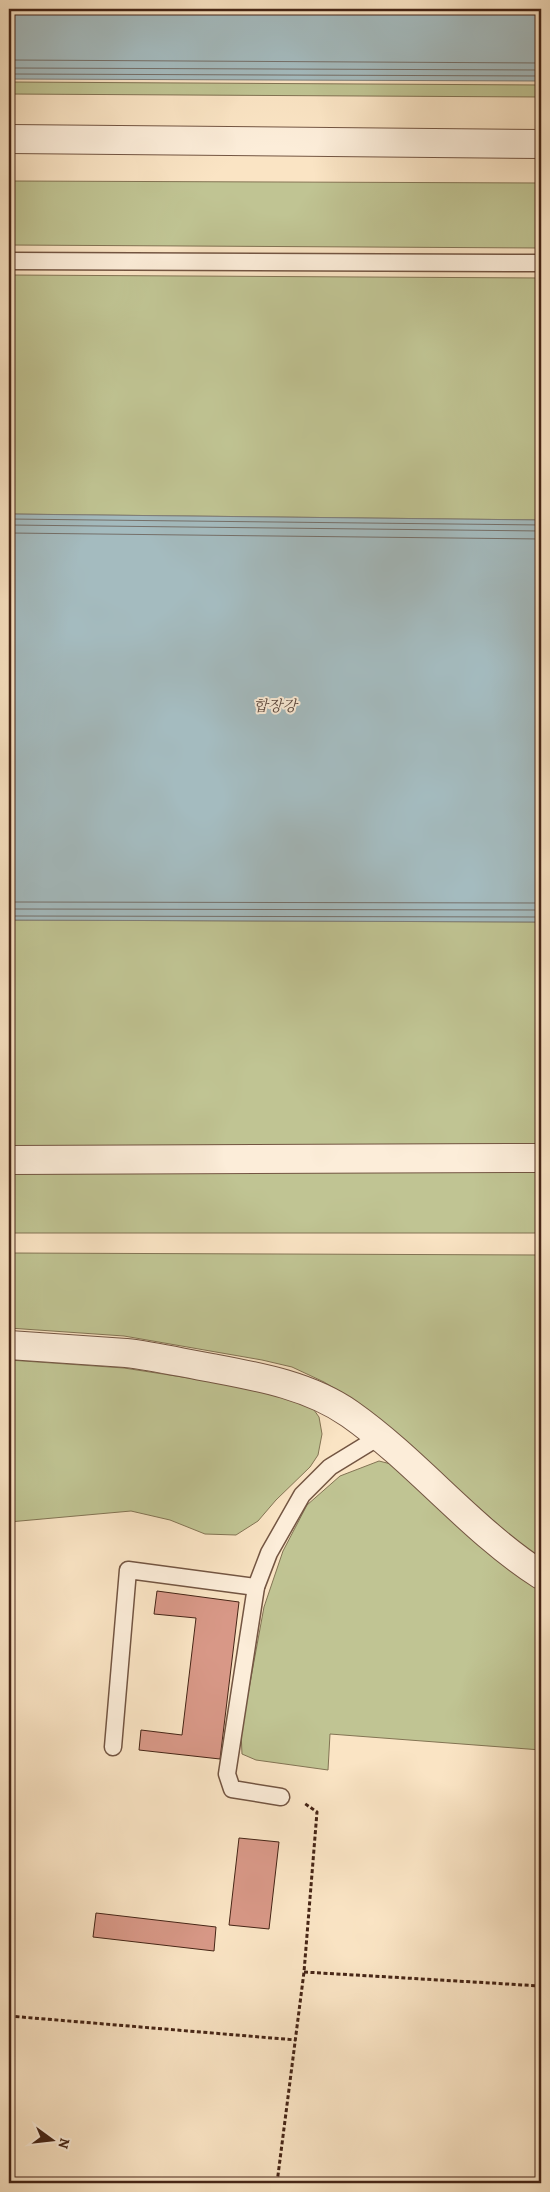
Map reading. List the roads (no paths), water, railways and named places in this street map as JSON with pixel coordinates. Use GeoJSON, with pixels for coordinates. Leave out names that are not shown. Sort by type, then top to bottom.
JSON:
{"type":"FeatureCollection","features":[{"type":"Feature","properties":{"kind":"street"},"geometry":{"type":"LineString","coordinates":[[9,139],[541,144]]}},
{"type":"Feature","properties":{"kind":"street"},"geometry":{"type":"LineString","coordinates":[[9,1160],[541,1158]]}},
{"type":"Feature","properties":{"kind":"street"},"geometry":{"type":"LineString","coordinates":[[9,1346],[128,1353],[262,1377],[315,1394],[350,1414],[379,1437],[478,1526],[521,1562],[541,1575]]}},
{"type":"Feature","properties":{"kind":"lane"},"geometry":{"type":"LineString","coordinates":[[9,261],[541,263]]}},
{"type":"Feature","properties":{"kind":"lane"},"geometry":{"type":"LineString","coordinates":[[280,1797],[232,1789],[227,1774],[256,1586],[269,1553],[302,1495],[330,1467],[379,1437]]}},
{"type":"Feature","properties":{"kind":"lane"},"geometry":{"type":"LineString","coordinates":[[113,1747],[128,1570],[256,1586]]}},
{"type":"Feature","properties":{"kind":"water"},"geometry":{"type":"Polygon","coordinates":[[[9,9],[541,9],[541,81],[9,79],[9,9]]]}},
{"type":"Feature","properties":{"kind":"water","name":"합장강"},"geometry":{"type":"Polygon","coordinates":[[[9,514],[541,520],[541,922],[9,920],[9,514]]]}}]}
